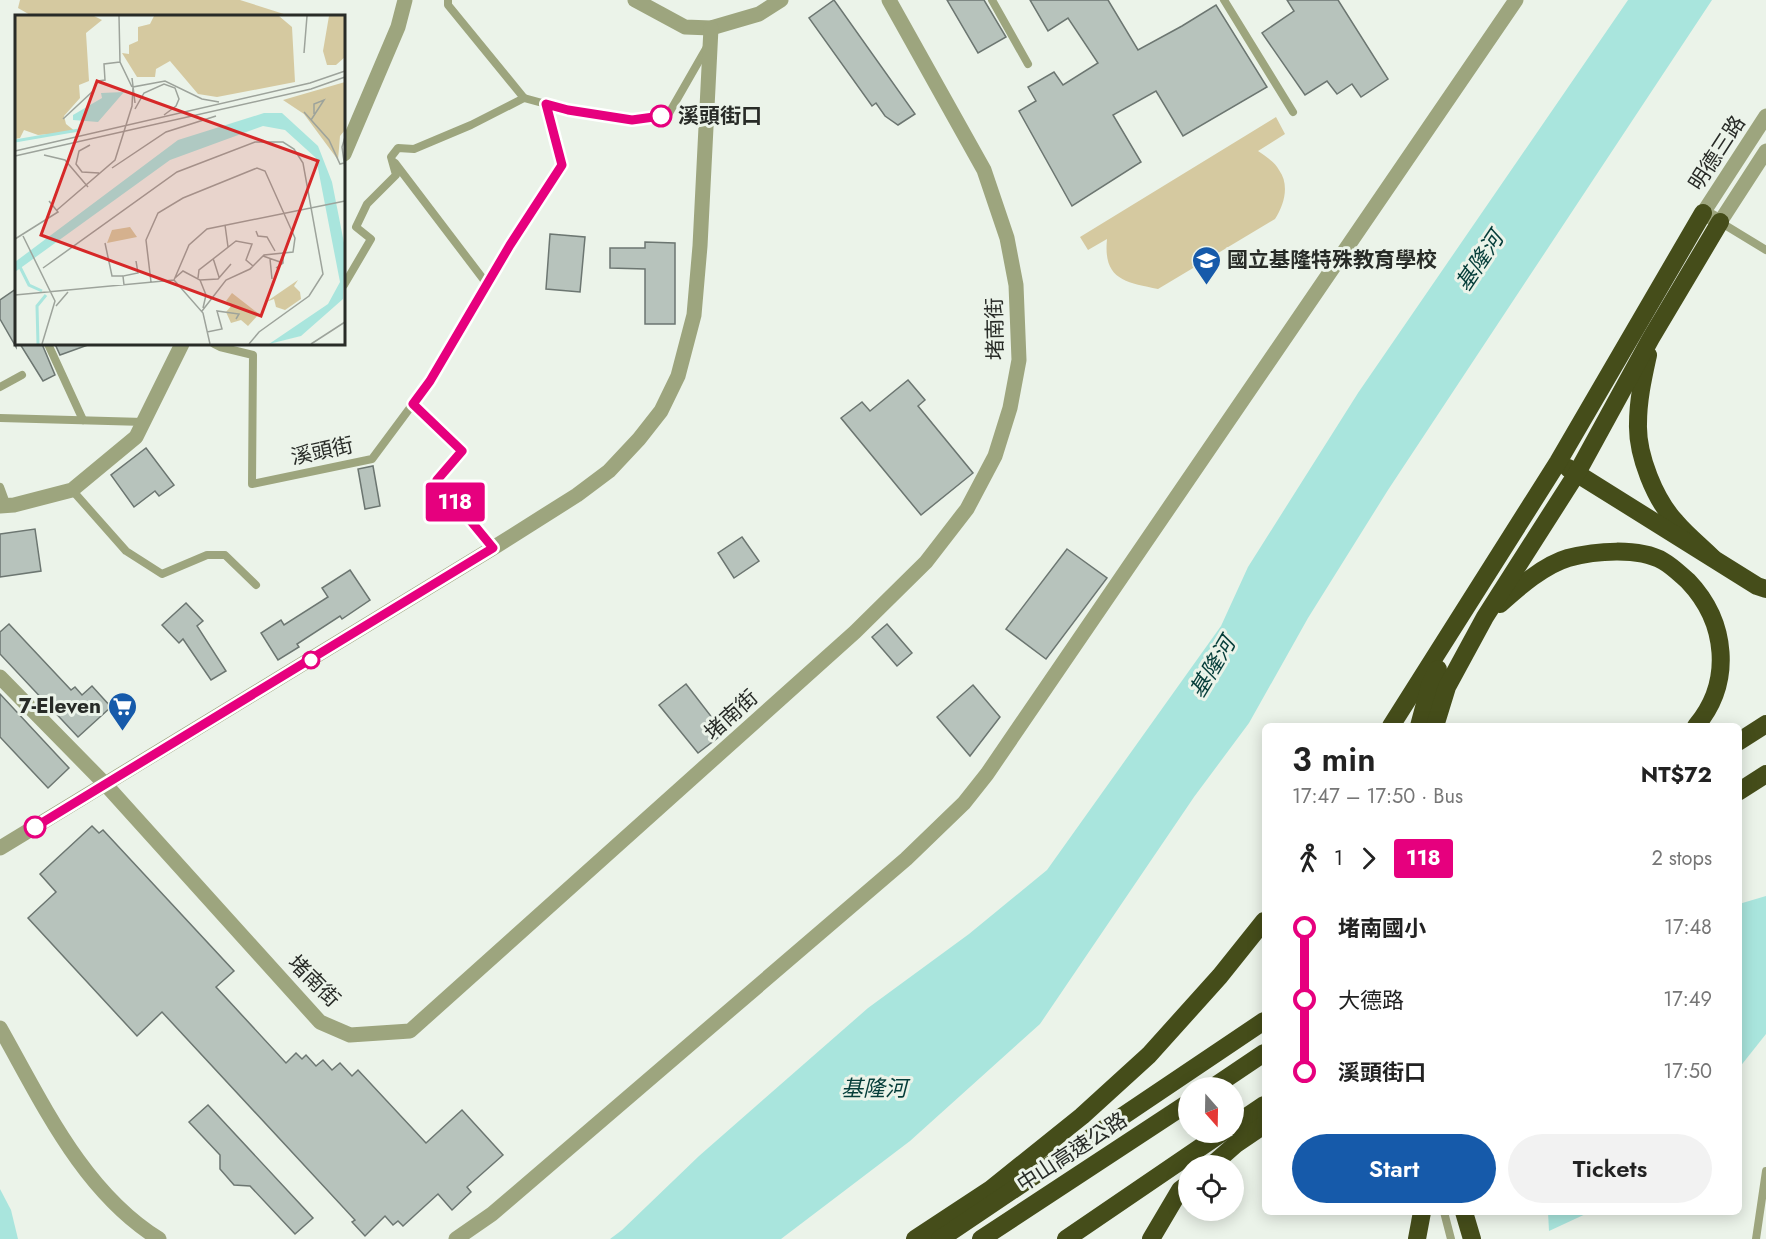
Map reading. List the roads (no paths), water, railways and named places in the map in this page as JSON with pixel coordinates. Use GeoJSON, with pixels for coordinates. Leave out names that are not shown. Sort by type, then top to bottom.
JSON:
{"type":"FeatureCollection","features":[{"type":"Feature","properties":{"kind":"highway"},"geometry":{"type":"LineString","coordinates":[[1393,723],[1558,462],[1703,213]]}},
{"type":"Feature","properties":{"kind":"highway"},"geometry":{"type":"LineString","coordinates":[[1436,723],[1447,687],[1485,616],[1576,474],[1651,338],[1720,222]]}},
{"type":"Feature","properties":{"kind":"highway"},"geometry":{"type":"LineString","coordinates":[[1651,338],[1640,397],[1638,427],[1644,463],[1656,494],[1675,521],[1713,558]]}},
{"type":"Feature","properties":{"kind":"highway"},"geometry":{"type":"LineString","coordinates":[[1558,462],[1757,586],[1766,589]]}},
{"type":"Feature","properties":{"kind":"highway"},"geometry":{"type":"LineString","coordinates":[[1485,616],[1531,577],[1567,559],[1603,552],[1637,553],[1662,560],[1679,572],[1700,594],[1713,618],[1721,643],[1720,673],[1714,696],[1698,723]]}},
{"type":"Feature","properties":{"kind":"highway"},"geometry":{"type":"LineString","coordinates":[[1420,723],[1430,685],[1468,605]]}},
{"type":"Feature","properties":{"kind":"highway"},"geometry":{"type":"LineString","coordinates":[[1742,739],[1766,724]]}},
{"type":"Feature","properties":{"kind":"highway"},"geometry":{"type":"LineString","coordinates":[[1742,789],[1766,774]]}},
{"type":"Feature","properties":{"kind":"highway"},"geometry":{"type":"LineString","coordinates":[[915,1239],[991,1189],[1082,1116],[1149,1055],[1220,976],[1262,924]]}},
{"type":"Feature","properties":{"kind":"highway"},"geometry":{"type":"LineString","coordinates":[[939,1239],[1262,1022]]}},
{"type":"Feature","properties":{"kind":"highway"},"geometry":{"type":"LineString","coordinates":[[1228,1077],[1262,1054]]}},
{"type":"Feature","properties":{"kind":"highway"},"geometry":{"type":"LineString","coordinates":[[1244,1119],[1262,1106]]}},
{"type":"Feature","properties":{"kind":"highway","name":"中山高速公路"},"geometry":{"type":"LineString","coordinates":[[981,1239],[1178,1110]]}},
{"type":"Feature","properties":{"kind":"highway"},"geometry":{"type":"LineString","coordinates":[[1223,1155],[1262,1126]]}},
{"type":"Feature","properties":{"kind":"highway"},"geometry":{"type":"LineString","coordinates":[[1066,1239],[1207,1143]]}},
{"type":"Feature","properties":{"kind":"highway"},"geometry":{"type":"LineString","coordinates":[[1151,1239],[1178,1193]]}},
{"type":"Feature","properties":{"kind":"highway"},"geometry":{"type":"LineString","coordinates":[[1417,1239],[1421,1215]]}},
{"type":"Feature","properties":{"kind":"highway"},"geometry":{"type":"LineString","coordinates":[[1465,1215],[1472,1239]]}},
{"type":"Feature","properties":{"kind":"street"},"geometry":{"type":"LineString","coordinates":[[345,152],[398,27],[405,0]]}},
{"type":"Feature","properties":{"kind":"street"},"geometry":{"type":"LineString","coordinates":[[635,0],[685,27],[710,35],[759,14],[781,0]]}},
{"type":"Feature","properties":{"kind":"street","name":"堵南街"},"geometry":{"type":"LineString","coordinates":[[0,677],[106,785],[320,1022],[350,1035],[410,1031],[855,632],[926,562],[967,509],[995,456],[1010,408],[1019,360],[1016,285],[1007,238],[984,170],[889,0]]}},
{"type":"Feature","properties":{"kind":"street"},"geometry":{"type":"LineString","coordinates":[[456,1239],[492,1214],[906,859],[964,803],[987,774],[1516,0]]}},
{"type":"Feature","properties":{"kind":"street"},"geometry":{"type":"LineString","coordinates":[[0,848],[493,548],[609,471],[639,440],[661,411],[678,376],[694,315],[700,246],[710,35]]}},
{"type":"Feature","properties":{"kind":"street","name":"明德三路"},"geometry":{"type":"LineString","coordinates":[[1703,213],[1766,116]]}},
{"type":"Feature","properties":{"kind":"street","name":"明德三路"},"geometry":{"type":"LineString","coordinates":[[1720,222],[1766,151]]}},
{"type":"Feature","properties":{"kind":"street"},"geometry":{"type":"LineString","coordinates":[[1703,213],[1720,222]]}},
{"type":"Feature","properties":{"kind":"street"},"geometry":{"type":"LineString","coordinates":[[3,506],[72,490],[136,437],[182,345]]}},
{"type":"Feature","properties":{"kind":"street"},"geometry":{"type":"LineString","coordinates":[[0,1028],[71,1150],[96,1185],[123,1212],[159,1239]]}},
{"type":"Feature","properties":{"kind":"lane"},"geometry":{"type":"LineString","coordinates":[[448,0],[448,6],[524,98],[568,110],[632,120],[668,115],[710,35]]}},
{"type":"Feature","properties":{"kind":"lane"},"geometry":{"type":"LineString","coordinates":[[992,0],[1028,64]]}},
{"type":"Feature","properties":{"kind":"lane"},"geometry":{"type":"LineString","coordinates":[[1224,0],[1293,112]]}},
{"type":"Feature","properties":{"kind":"lane"},"geometry":{"type":"LineString","coordinates":[[390,157],[398,148],[414,149],[471,125],[524,98]]}},
{"type":"Feature","properties":{"kind":"lane","name":"溪頭街"},"geometry":{"type":"LineString","coordinates":[[216,345],[253,355],[252,484],[372,459],[430,381],[510,245],[562,165],[546,104]]}},
{"type":"Feature","properties":{"kind":"lane"},"geometry":{"type":"LineString","coordinates":[[390,157],[487,284]]}},
{"type":"Feature","properties":{"kind":"lane"},"geometry":{"type":"LineString","coordinates":[[345,283],[371,239],[356,227],[368,204],[396,175],[390,157]]}},
{"type":"Feature","properties":{"kind":"lane"},"geometry":{"type":"LineString","coordinates":[[1720,222],[1766,250]]}},
{"type":"Feature","properties":{"kind":"lane"},"geometry":{"type":"LineString","coordinates":[[48,345],[83,420]]}},
{"type":"Feature","properties":{"kind":"lane"},"geometry":{"type":"LineString","coordinates":[[0,387],[22,375]]}},
{"type":"Feature","properties":{"kind":"lane"},"geometry":{"type":"LineString","coordinates":[[413,404],[462,451],[437,480],[493,548]]}},
{"type":"Feature","properties":{"kind":"lane"},"geometry":{"type":"LineString","coordinates":[[0,418],[144,422]]}},
{"type":"Feature","properties":{"kind":"lane"},"geometry":{"type":"LineString","coordinates":[[0,487],[3,506]]}},
{"type":"Feature","properties":{"kind":"lane"},"geometry":{"type":"LineString","coordinates":[[72,490],[126,551],[162,574],[207,555],[225,555],[256,585]]}},
{"type":"Feature","properties":{"kind":"lane"},"geometry":{"type":"LineString","coordinates":[[1756,1239],[1766,1171]]}},
{"type":"Feature","properties":{"kind":"lane"},"geometry":{"type":"LineString","coordinates":[[1445,1215],[1451,1239]]}},
{"type":"Feature","properties":{"kind":"water","name":"基隆河"},"geometry":{"type":"Polygon","coordinates":[[[1628,0],[1712,0],[1388,490],[1308,618],[1249,723],[1194,797],[1040,1024],[910,1141],[781,1239],[610,1239],[699,1156],[868,1008],[969,934],[1047,870],[1221,626],[1248,567],[1358,393],[1628,0]]]}},
{"type":"Feature","properties":{"kind":"water"},"geometry":{"type":"Polygon","coordinates":[[[1766,896],[1766,1034],[1742,1064],[1742,903],[1766,896]]]}},
{"type":"Feature","properties":{"kind":"water"},"geometry":{"type":"Polygon","coordinates":[[[0,1189],[11,1210],[18,1239],[0,1239],[0,1189]]]}},
{"type":"Feature","properties":{"kind":"water"},"geometry":{"type":"Polygon","coordinates":[[[1548,1215],[1584,1215],[1549,1231],[1548,1215]]]}},
{"type":"Feature","properties":{"kind":"place","name":"溪頭街口"},"geometry":{"type":"Point","coordinates":[661,116]}},
{"type":"Feature","properties":{"kind":"place","name":"國立基隆特殊教育學校"},"geometry":{"type":"Point","coordinates":[1206,286]}},
{"type":"Feature","properties":{"kind":"place","name":"7-Eleven"},"geometry":{"type":"Point","coordinates":[122,732]}}]}
